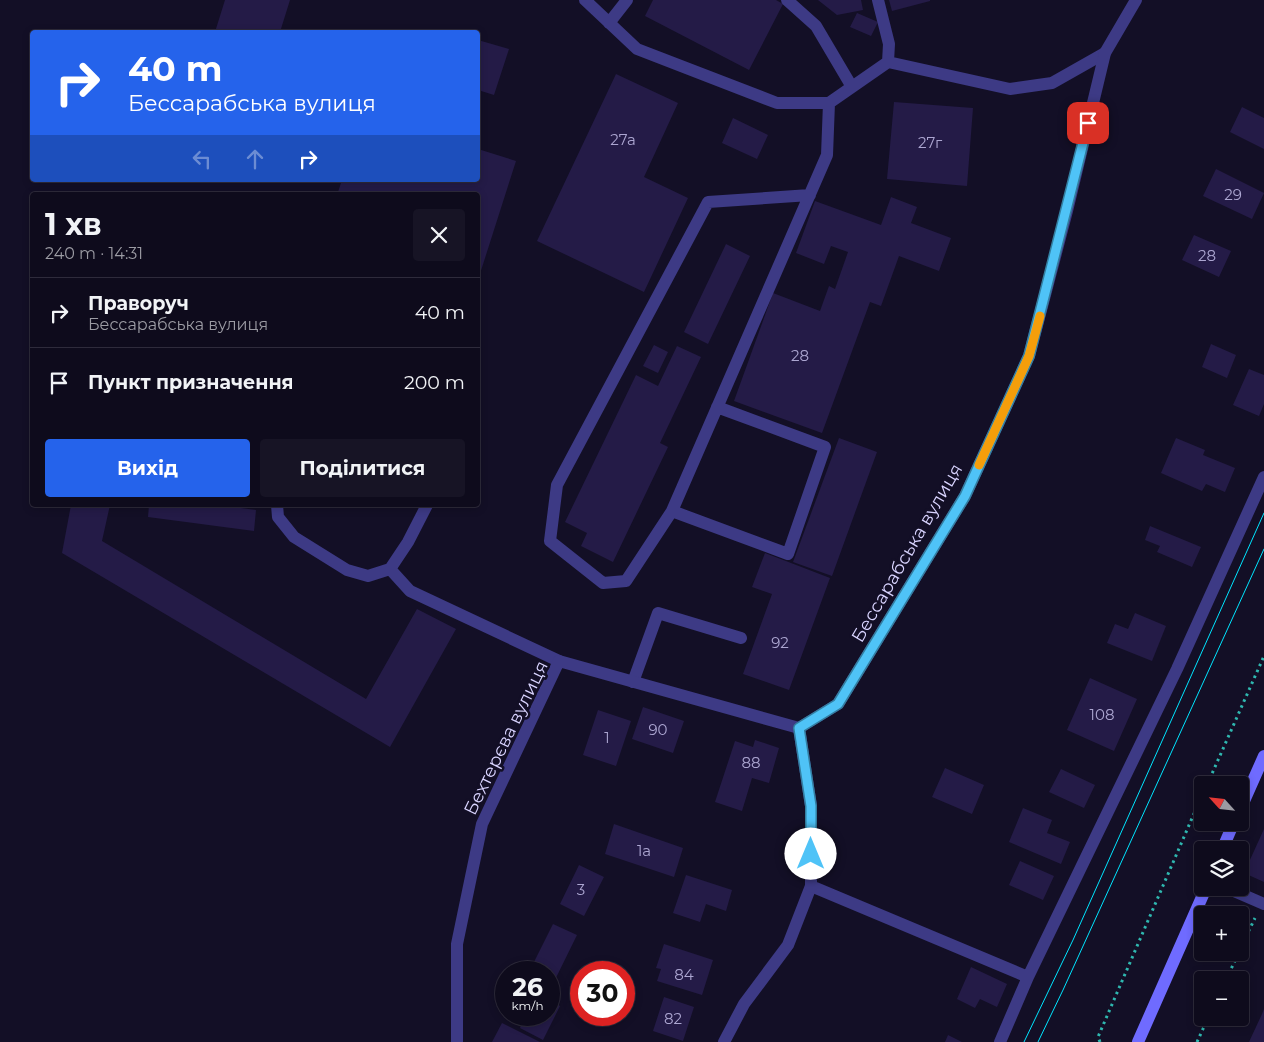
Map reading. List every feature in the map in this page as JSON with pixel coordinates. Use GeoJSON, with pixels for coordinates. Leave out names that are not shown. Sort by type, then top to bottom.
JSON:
{"type":"FeatureCollection","features":[{"type":"Feature","properties":{"kind":"main road"},"geometry":{"type":"LineString","coordinates":[[1249,790],[1264,756]]}},
{"type":"Feature","properties":{"kind":"main road"},"geometry":{"type":"LineString","coordinates":[[1138,1042],[1202,896]]}},
{"type":"Feature","properties":{"kind":"street"},"geometry":{"type":"LineString","coordinates":[[585,0],[637,49],[777,103],[829,103],[888,62],[1010,89],[1052,83],[1105,53]]}},
{"type":"Feature","properties":{"kind":"street"},"geometry":{"type":"LineString","coordinates":[[609,23],[627,0]]}},
{"type":"Feature","properties":{"kind":"street"},"geometry":{"type":"LineString","coordinates":[[787,0],[816,26],[852,87]]}},
{"type":"Feature","properties":{"kind":"street"},"geometry":{"type":"LineString","coordinates":[[878,0],[889,44],[888,62]]}},
{"type":"Feature","properties":{"kind":"street","name":"Бессарабська вулиця"},"geometry":{"type":"LineString","coordinates":[[799,728],[838,704],[965,496],[1029,356],[1067,211],[1105,53],[1136,0]]}},
{"type":"Feature","properties":{"kind":"street"},"geometry":{"type":"LineString","coordinates":[[810,195],[708,202],[557,486],[550,541],[603,583],[626,581],[672,511],[810,195],[827,155],[829,103]]}},
{"type":"Feature","properties":{"kind":"street"},"geometry":{"type":"LineString","coordinates":[[672,511],[788,554],[826,447],[717,407]]}},
{"type":"Feature","properties":{"kind":"street"},"geometry":{"type":"LineString","coordinates":[[1000,1042],[1028,977],[1177,669],[1264,476]]}},
{"type":"Feature","properties":{"kind":"street"},"geometry":{"type":"LineString","coordinates":[[277,507],[278,517],[294,537],[347,570],[368,576],[390,569],[408,542],[426,507]]}},
{"type":"Feature","properties":{"kind":"street"},"geometry":{"type":"LineString","coordinates":[[390,569],[410,591],[559,661]]}},
{"type":"Feature","properties":{"kind":"street"},"geometry":{"type":"LineString","coordinates":[[633,682],[658,613],[741,638]]}},
{"type":"Feature","properties":{"kind":"street","name":"Бехтерєва вулиця"},"geometry":{"type":"LineString","coordinates":[[457,1042],[457,944],[482,824],[559,661],[799,728]]}},
{"type":"Feature","properties":{"kind":"street"},"geometry":{"type":"LineString","coordinates":[[724,1042],[744,1004],[788,944],[811,886],[811,806],[799,728]]}},
{"type":"Feature","properties":{"kind":"street"},"geometry":{"type":"LineString","coordinates":[[811,886],[1028,977]]}},
{"type":"Feature","properties":{"kind":"street"},"geometry":{"type":"LineString","coordinates":[[1245,896],[1263,904]]}},
{"type":"Feature","properties":{"kind":"path"},"geometry":{"type":"LineString","coordinates":[[1211,776],[1264,656]]}},
{"type":"Feature","properties":{"kind":"path"},"geometry":{"type":"LineString","coordinates":[[1100,1042],[1098,1037],[1194,814]]}},
{"type":"Feature","properties":{"kind":"path"},"geometry":{"type":"LineString","coordinates":[[1249,931],[1263,904]]}},
{"type":"Feature","properties":{"kind":"path"},"geometry":{"type":"LineString","coordinates":[[1197,1042],[1204,1026]]}},
{"type":"Feature","properties":{"kind":"building"},"geometry":{"type":"Polygon","coordinates":[[[225,0],[290,0],[281,30],[216,30],[225,0]]]}},
{"type":"Feature","properties":{"kind":"building"},"geometry":{"type":"Polygon","coordinates":[[[653,0],[776,0],[783,4],[749,70],[645,16],[653,0]]]}},
{"type":"Feature","properties":{"kind":"building"},"geometry":{"type":"Polygon","coordinates":[[[818,0],[861,0],[863,10],[837,15],[818,0]]]}},
{"type":"Feature","properties":{"kind":"building"},"geometry":{"type":"Polygon","coordinates":[[[889,0],[930,0],[930,1],[892,11],[889,0]]]}},
{"type":"Feature","properties":{"kind":"building"},"geometry":{"type":"Polygon","coordinates":[[[857,13],[878,22],[871,36],[850,27],[857,13]]]}},
{"type":"Feature","properties":{"kind":"building"},"geometry":{"type":"Polygon","coordinates":[[[480,41],[509,49],[494,95],[480,91],[480,41]]]}},
{"type":"Feature","properties":{"kind":"building"},"geometry":{"type":"Polygon","coordinates":[[[616,74],[678,103],[644,177],[688,198],[644,292],[537,241],[616,74]]]}},
{"type":"Feature","properties":{"kind":"building"},"geometry":{"type":"Polygon","coordinates":[[[894,102],[973,108],[967,186],[887,179],[894,102]]]}},
{"type":"Feature","properties":{"kind":"building"},"geometry":{"type":"Polygon","coordinates":[[[1242,107],[1264,118],[1264,149],[1230,132],[1242,107]]]}},
{"type":"Feature","properties":{"kind":"building"},"geometry":{"type":"Polygon","coordinates":[[[733,118],[768,135],[757,159],[722,143],[733,118]]]}},
{"type":"Feature","properties":{"kind":"building"},"geometry":{"type":"Polygon","coordinates":[[[480,150],[516,161],[480,274],[480,192],[338,192],[341,182],[480,182],[480,150]]]}},
{"type":"Feature","properties":{"kind":"building"},"geometry":{"type":"Polygon","coordinates":[[[1216,169],[1264,193],[1252,219],[1203,196],[1216,169]]]}},
{"type":"Feature","properties":{"kind":"building"},"geometry":{"type":"Polygon","coordinates":[[[891,197],[917,207],[911,223],[951,238],[939,271],[899,256],[881,306],[870,302],[822,433],[734,401],[773,293],[820,311],[829,286],[835,289],[848,252],[831,246],[824,264],[796,253],[815,201],[881,225],[891,197]]]}},
{"type":"Feature","properties":{"kind":"building"},"geometry":{"type":"Polygon","coordinates":[[[1194,235],[1231,251],[1219,277],[1182,260],[1194,235]]]}},
{"type":"Feature","properties":{"kind":"building"},"geometry":{"type":"Polygon","coordinates":[[[726,244],[750,256],[708,344],[684,332],[726,244]]]}},
{"type":"Feature","properties":{"kind":"building"},"geometry":{"type":"Polygon","coordinates":[[[1211,344],[1236,355],[1227,378],[1202,367],[1211,344]]]}},
{"type":"Feature","properties":{"kind":"building"},"geometry":{"type":"Polygon","coordinates":[[[654,345],[668,352],[658,373],[643,366],[654,345]]]}},
{"type":"Feature","properties":{"kind":"building"},"geometry":{"type":"Polygon","coordinates":[[[677,346],[701,357],[660,443],[668,447],[613,562],[581,546],[587,533],[565,522],[636,375],[658,386],[677,346]]]}},
{"type":"Feature","properties":{"kind":"building"},"geometry":{"type":"Polygon","coordinates":[[[1249,369],[1264,375],[1264,404],[1259,416],[1233,405],[1249,369]]]}},
{"type":"Feature","properties":{"kind":"building"},"geometry":{"type":"Polygon","coordinates":[[[839,438],[877,452],[832,576],[793,562],[839,438]]]}},
{"type":"Feature","properties":{"kind":"building"},"geometry":{"type":"Polygon","coordinates":[[[1176,438],[1205,450],[1203,455],[1235,468],[1225,492],[1206,484],[1202,491],[1161,473],[1176,438]]]}},
{"type":"Feature","properties":{"kind":"building"},"geometry":{"type":"Polygon","coordinates":[[[71,507],[110,507],[102,541],[366,699],[417,609],[456,629],[390,747],[62,553],[71,507]]]}},
{"type":"Feature","properties":{"kind":"building"},"geometry":{"type":"Polygon","coordinates":[[[149,507],[234,507],[256,510],[254,531],[148,517],[149,507]]]}},
{"type":"Feature","properties":{"kind":"building"},"geometry":{"type":"Polygon","coordinates":[[[1150,526],[1201,547],[1192,567],[1157,552],[1160,546],[1145,540],[1150,526]]]}},
{"type":"Feature","properties":{"kind":"building"},"geometry":{"type":"Polygon","coordinates":[[[765,553],[830,578],[789,690],[743,674],[772,594],[752,587],[765,553]]]}},
{"type":"Feature","properties":{"kind":"building"},"geometry":{"type":"Polygon","coordinates":[[[1135,613],[1166,626],[1152,661],[1107,643],[1115,624],[1128,629],[1135,613]]]}},
{"type":"Feature","properties":{"kind":"building"},"geometry":{"type":"Polygon","coordinates":[[[1090,678],[1137,699],[1114,751],[1067,730],[1090,678]]]}},
{"type":"Feature","properties":{"kind":"building"},"geometry":{"type":"Polygon","coordinates":[[[643,707],[684,721],[673,753],[632,739],[643,707]]]}},
{"type":"Feature","properties":{"kind":"building"},"geometry":{"type":"Polygon","coordinates":[[[598,710],[631,721],[616,766],[583,755],[598,710]]]}},
{"type":"Feature","properties":{"kind":"building"},"geometry":{"type":"Polygon","coordinates":[[[755,740],[779,748],[769,783],[752,778],[742,811],[715,802],[735,741],[753,747],[755,740]]]}},
{"type":"Feature","properties":{"kind":"building"},"geometry":{"type":"Polygon","coordinates":[[[945,768],[984,785],[972,814],[932,797],[945,768]]]}},
{"type":"Feature","properties":{"kind":"building"},"geometry":{"type":"Polygon","coordinates":[[[1061,769],[1095,785],[1084,808],[1049,792],[1061,769]]]}},
{"type":"Feature","properties":{"kind":"building"},"geometry":{"type":"Polygon","coordinates":[[[1023,808],[1052,820],[1047,833],[1070,842],[1061,864],[1009,842],[1023,808]]]}},
{"type":"Feature","properties":{"kind":"building"},"geometry":{"type":"Polygon","coordinates":[[[614,824],[683,848],[674,877],[605,854],[614,824]]]}},
{"type":"Feature","properties":{"kind":"building"},"geometry":{"type":"Polygon","coordinates":[[[1264,829],[1264,882],[1249,875],[1249,862],[1264,829]]]}},
{"type":"Feature","properties":{"kind":"building"},"geometry":{"type":"Polygon","coordinates":[[[1020,861],[1054,876],[1043,900],[1009,885],[1020,861]]]}},
{"type":"Feature","properties":{"kind":"building"},"geometry":{"type":"Polygon","coordinates":[[[579,865],[604,877],[584,916],[560,904],[579,865]]]}},
{"type":"Feature","properties":{"kind":"building"},"geometry":{"type":"Polygon","coordinates":[[[686,875],[732,890],[726,911],[706,904],[700,922],[673,913],[686,875]]]}},
{"type":"Feature","properties":{"kind":"building"},"geometry":{"type":"Polygon","coordinates":[[[553,924],[577,935],[560,970],[560,961],[534,961],[553,924]]]}},
{"type":"Feature","properties":{"kind":"building"},"geometry":{"type":"Polygon","coordinates":[[[664,944],[713,960],[702,995],[657,981],[661,969],[656,968],[664,944]]]}},
{"type":"Feature","properties":{"kind":"building"},"geometry":{"type":"Polygon","coordinates":[[[971,967],[1007,984],[997,1007],[980,999],[975,1008],[957,999],[971,967]]]}},
{"type":"Feature","properties":{"kind":"building"},"geometry":{"type":"Polygon","coordinates":[[[664,997],[694,1007],[683,1041],[653,1031],[664,997]]]}},
{"type":"Feature","properties":{"kind":"building"},"geometry":{"type":"Polygon","coordinates":[[[1264,1009],[1264,1042],[1249,1042],[1262,1014],[1264,1009]]]}},
{"type":"Feature","properties":{"kind":"building"},"geometry":{"type":"Polygon","coordinates":[[[500,1026],[508,1026],[540,1042],[492,1042],[500,1026]]]}},
{"type":"Feature","properties":{"kind":"building"},"geometry":{"type":"Polygon","coordinates":[[[521,1026],[550,1026],[543,1040],[520,1028],[521,1026]]]}},
{"type":"Feature","properties":{"kind":"building"},"geometry":{"type":"Polygon","coordinates":[[[948,1035],[962,1042],[945,1042],[948,1035]]]}},
{"type":"Feature","properties":{"kind":"tram line"},"geometry":{"type":"LineString","coordinates":[[1024,1042],[1073,940],[1264,513]]}},
{"type":"Feature","properties":{"kind":"tram line"},"geometry":{"type":"LineString","coordinates":[[1038,1042],[1264,549]]}},
{"type":"Feature","properties":{"kind":"slow traffic"},"geometry":{"type":"LineString","coordinates":[[979,465],[1029,356],[1040,316]]}},
{"type":"Feature","properties":{"kind":"route"},"geometry":{"type":"LineString","coordinates":[[811,854],[811,806],[799,728],[838,704],[965,496],[1029,356],[1088,123]]}}]}
